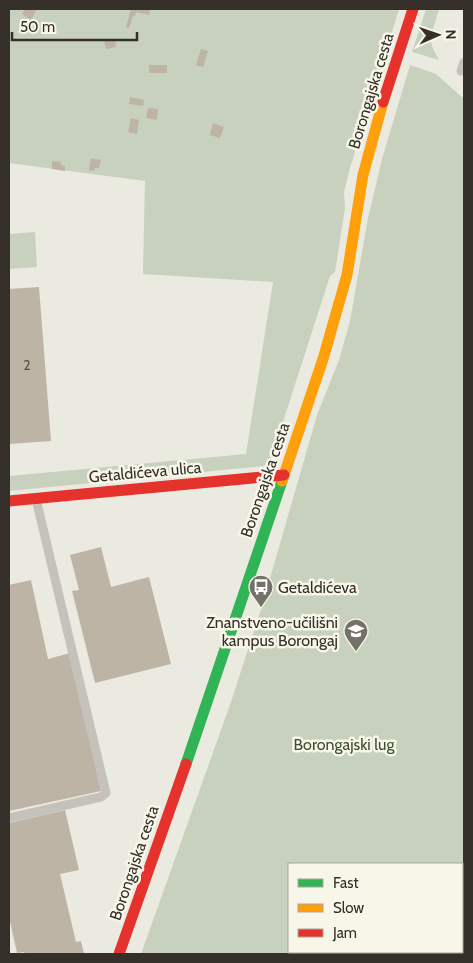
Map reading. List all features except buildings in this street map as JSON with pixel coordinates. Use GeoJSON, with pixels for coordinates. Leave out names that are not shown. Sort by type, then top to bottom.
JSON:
{"type":"FeatureCollection","features":[{"type":"Feature","properties":{"kind":"street","name":"Borongajska cesta"},"geometry":{"type":"LineString","coordinates":[[119,954],[225,651],[336,317],[347,275],[363,175],[389,81],[413,9]]}},
{"type":"Feature","properties":{"kind":"street","name":"Getaldićeva ulica"},"geometry":{"type":"LineString","coordinates":[[9,501],[284,475]]}},
{"type":"Feature","properties":{"kind":"lane"},"geometry":{"type":"LineString","coordinates":[[9,818],[101,797],[106,792],[36,498]]}},
{"type":"Feature","properties":{"kind":"green space"},"geometry":{"type":"Polygon","coordinates":[[[9,9],[399,9],[344,192],[345,208],[335,272],[330,276],[270,462],[264,466],[9,491],[9,476],[246,454],[273,282],[143,274],[145,181],[9,163],[9,9]]]}},
{"type":"Feature","properties":{"kind":"green space"},"geometry":{"type":"Polygon","coordinates":[[[426,9],[439,9],[430,39],[439,60],[412,52],[426,9]]]}},
{"type":"Feature","properties":{"kind":"green space","name":"Borongajski lug"},"geometry":{"type":"Polygon","coordinates":[[[410,65],[436,74],[464,99],[464,954],[141,954],[231,702],[263,603],[317,415],[339,360],[350,321],[368,218],[382,159],[410,65]]]}},
{"type":"Feature","properties":{"kind":"green space"},"geometry":{"type":"Polygon","coordinates":[[[35,232],[37,267],[9,269],[9,234],[35,232]]]}},
{"type":"Feature","properties":{"kind":"traffic: fast"},"geometry":{"type":"LineString","coordinates":[[186,764],[282,481]]}},
{"type":"Feature","properties":{"kind":"traffic: slow"},"geometry":{"type":"LineString","coordinates":[[282,481],[323,359],[347,275],[363,175],[383,102]]}},
{"type":"Feature","properties":{"kind":"traffic: jam"},"geometry":{"type":"LineString","coordinates":[[383,102],[413,9]]}},
{"type":"Feature","properties":{"kind":"traffic: jam"},"geometry":{"type":"LineString","coordinates":[[9,501],[284,475]]}},
{"type":"Feature","properties":{"kind":"traffic: jam"},"geometry":{"type":"LineString","coordinates":[[119,954],[186,764]]}},
{"type":"Feature","properties":{"kind":"place","name":"Getaldićeva"},"geometry":{"type":"Point","coordinates":[261,608]}},
{"type":"Feature","properties":{"kind":"place","name":"Znanstveno-učilišni kampus Borongaj"},"geometry":{"type":"Point","coordinates":[356,652]}}]}
